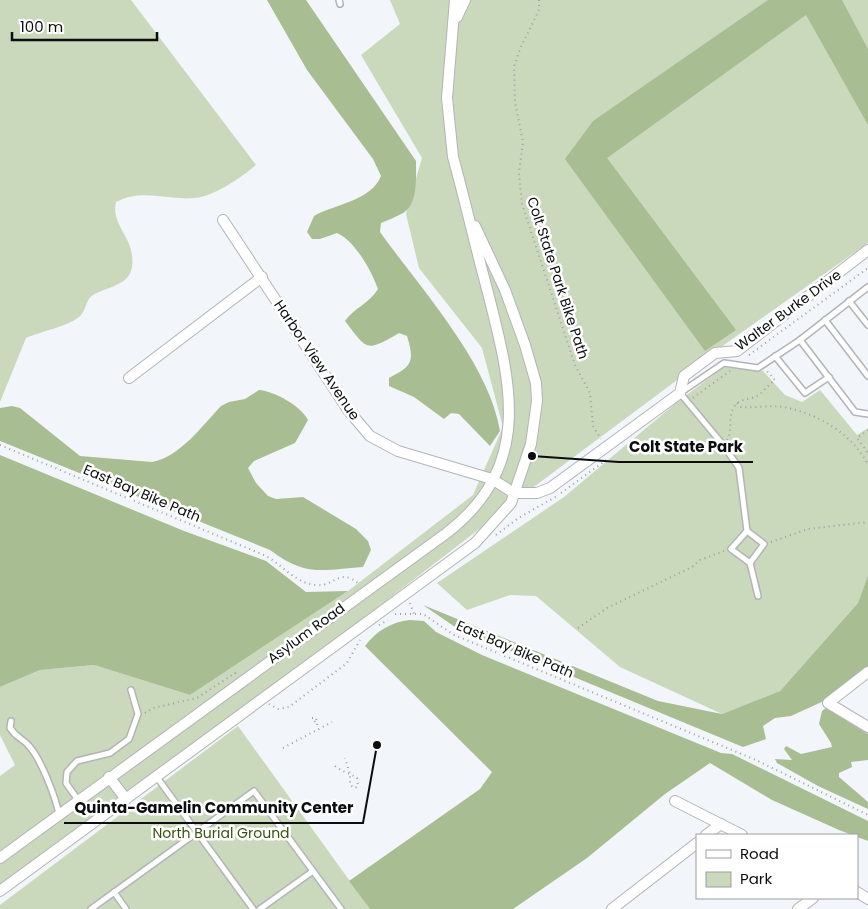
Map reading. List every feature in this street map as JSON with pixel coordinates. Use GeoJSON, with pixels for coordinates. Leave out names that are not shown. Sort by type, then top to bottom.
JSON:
{"type":"FeatureCollection","features":[{"type":"Feature","properties":{"kind":"street"},"geometry":{"type":"LineString","coordinates":[[455,0],[446,98],[452,156],[462,190]]}},
{"type":"Feature","properties":{"kind":"street"},"geometry":{"type":"LineString","coordinates":[[454,25],[465,0]]}},
{"type":"Feature","properties":{"kind":"street","name":"Asylum Road"},"geometry":{"type":"LineString","coordinates":[[0,858],[457,524],[478,503],[492,479],[509,431],[511,413],[509,384],[500,338],[462,190]]}},
{"type":"Feature","properties":{"kind":"street","name":"Asylum Road"},"geometry":{"type":"LineString","coordinates":[[0,891],[475,543],[511,503],[534,435],[537,416],[536,383],[530,358],[514,314],[462,190]]}},
{"type":"Feature","properties":{"kind":"street","name":"Harbor View Avenue"},"geometry":{"type":"LineString","coordinates":[[223,220],[348,410],[370,436],[398,451],[425,461],[492,479],[514,492]]}},
{"type":"Feature","properties":{"kind":"street","name":"Walter Burke Drive"},"geometry":{"type":"LineString","coordinates":[[514,492],[544,491],[680,393],[684,376],[716,353],[737,351],[868,250]]}},
{"type":"Feature","properties":{"kind":"street"},"geometry":{"type":"LineString","coordinates":[[129,378],[262,277]]}},
{"type":"Feature","properties":{"kind":"street"},"geometry":{"type":"LineString","coordinates":[[868,672],[828,703],[868,727]]}},
{"type":"Feature","properties":{"kind":"street"},"geometry":{"type":"LineString","coordinates":[[109,777],[126,799]]}},
{"type":"Feature","properties":{"kind":"street"},"geometry":{"type":"LineString","coordinates":[[675,801],[740,834]]}},
{"type":"Feature","properties":{"kind":"street"},"geometry":{"type":"LineString","coordinates":[[707,834],[721,824]]}},
{"type":"Feature","properties":{"kind":"street"},"geometry":{"type":"LineString","coordinates":[[612,909],[696,843]]}},
{"type":"Feature","properties":{"kind":"street"},"geometry":{"type":"LineString","coordinates":[[798,909],[812,899]]}},
{"type":"Feature","properties":{"kind":"lane"},"geometry":{"type":"LineString","coordinates":[[750,563],[764,544],[747,531],[742,504],[742,479],[739,468],[724,446],[680,393],[724,363],[758,368],[800,340],[868,287]]}},
{"type":"Feature","properties":{"kind":"lane"},"geometry":{"type":"LineString","coordinates":[[850,301],[868,325]]}},
{"type":"Feature","properties":{"kind":"lane"},"geometry":{"type":"LineString","coordinates":[[825,320],[868,376]]}},
{"type":"Feature","properties":{"kind":"lane"},"geometry":{"type":"LineString","coordinates":[[800,340],[856,412],[868,414]]}},
{"type":"Feature","properties":{"kind":"lane"},"geometry":{"type":"LineString","coordinates":[[775,356],[806,393],[829,377]]}},
{"type":"Feature","properties":{"kind":"lane"},"geometry":{"type":"LineString","coordinates":[[747,531],[731,549],[750,563],[758,596]]}},
{"type":"Feature","properties":{"kind":"lane"},"geometry":{"type":"LineString","coordinates":[[78,800],[66,784],[67,772],[77,761],[110,753],[129,739],[138,714],[131,690]]}},
{"type":"Feature","properties":{"kind":"lane"},"geometry":{"type":"LineString","coordinates":[[11,721],[10,728],[16,738],[29,745],[33,752],[56,798],[59,814]]}},
{"type":"Feature","properties":{"kind":"lane"},"geometry":{"type":"LineString","coordinates":[[156,776],[253,909]]}},
{"type":"Feature","properties":{"kind":"lane"},"geometry":{"type":"LineString","coordinates":[[91,909],[254,790],[341,909]]}},
{"type":"Feature","properties":{"kind":"lane"},"geometry":{"type":"LineString","coordinates":[[260,909],[313,871]]}},
{"type":"Feature","properties":{"kind":"lane"},"geometry":{"type":"LineString","coordinates":[[114,892],[126,909]]}},
{"type":"Feature","properties":{"kind":"path","name":"Colt State Park Bike Path"},"geometry":{"type":"LineString","coordinates":[[539,0],[539,10],[520,49],[514,67],[515,102],[522,142],[519,173],[522,204],[575,365],[590,393],[593,426],[606,446]]}},
{"type":"Feature","properties":{"kind":"path"},"geometry":{"type":"LineString","coordinates":[[688,402],[868,268]]}},
{"type":"Feature","properties":{"kind":"path"},"geometry":{"type":"LineString","coordinates":[[724,446],[731,434],[730,421],[734,407],[743,398],[758,396],[775,380],[766,369],[759,374]]}},
{"type":"Feature","properties":{"kind":"path"},"geometry":{"type":"LineString","coordinates":[[737,404],[740,408],[783,407],[812,415],[845,436],[868,465]]}},
{"type":"Feature","properties":{"kind":"path"},"geometry":{"type":"LineString","coordinates":[[868,430],[857,438],[868,453]]}},
{"type":"Feature","properties":{"kind":"path","name":"East Bay Bike Path"},"geometry":{"type":"LineString","coordinates":[[0,445],[264,555],[281,565],[300,581],[323,585],[343,576],[351,578],[366,590]]}},
{"type":"Feature","properties":{"kind":"path"},"geometry":{"type":"LineString","coordinates":[[552,500],[611,456],[606,446]]}},
{"type":"Feature","properties":{"kind":"path"},"geometry":{"type":"LineString","coordinates":[[764,544],[808,529],[868,522]]}},
{"type":"Feature","properties":{"kind":"path"},"geometry":{"type":"LineString","coordinates":[[578,628],[606,608],[684,571],[700,560],[731,549]]}},
{"type":"Feature","properties":{"kind":"path"},"geometry":{"type":"LineString","coordinates":[[410,603],[414,614]]}},
{"type":"Feature","properties":{"kind":"path","name":"East Bay Bike Path"},"geometry":{"type":"LineString","coordinates":[[385,608],[399,615],[414,614],[429,617],[454,635],[756,760],[868,815]]}},
{"type":"Feature","properties":{"kind":"path"},"geometry":{"type":"LineString","coordinates":[[315,722],[318,729]]}},
{"type":"Feature","properties":{"kind":"path"},"geometry":{"type":"LineString","coordinates":[[283,748],[332,722]]}},
{"type":"Feature","properties":{"kind":"path"},"geometry":{"type":"LineString","coordinates":[[335,766],[350,775],[359,782],[355,788],[350,785],[350,775],[349,767],[344,758]]}},
{"type":"Feature","properties":{"kind":"green space"},"geometry":{"type":"Polygon","coordinates":[[[0,0],[131,0],[256,165],[227,186],[202,197],[185,198],[146,195],[126,198],[116,202],[115,209],[118,223],[131,248],[132,265],[130,273],[115,286],[90,297],[79,317],[61,326],[26,338],[0,402],[0,0]]]}},
{"type":"Feature","properties":{"kind":"green space"},"geometry":{"type":"Polygon","coordinates":[[[267,0],[306,0],[416,161],[415,190],[411,204],[403,213],[381,223],[380,232],[451,327],[482,379],[493,405],[500,431],[490,446],[459,414],[451,413],[444,419],[414,397],[389,386],[389,378],[403,370],[410,362],[411,352],[407,336],[399,333],[380,343],[368,345],[358,338],[345,321],[375,294],[378,289],[375,281],[362,257],[344,237],[337,233],[320,239],[312,239],[307,232],[314,216],[361,196],[376,184],[381,176],[373,159],[307,70],[267,0]]]}},
{"type":"Feature","properties":{"kind":"green space"},"geometry":{"type":"Polygon","coordinates":[[[390,0],[868,0],[868,243],[728,342],[535,486],[246,709],[0,892],[0,776],[15,765],[0,735],[0,687],[40,670],[94,665],[190,695],[348,591],[473,495],[503,427],[482,348],[419,268],[406,214],[422,158],[361,55],[400,24],[390,0]]]}},
{"type":"Feature","properties":{"kind":"green space"},"geometry":{"type":"Polygon","coordinates":[[[768,0],[842,0],[868,49],[868,125],[806,15],[607,158],[736,330],[705,351],[565,159],[593,121],[768,0]]]}},
{"type":"Feature","properties":{"kind":"green space"},"geometry":{"type":"Polygon","coordinates":[[[724,367],[763,371],[785,395],[802,402],[820,390],[857,435],[868,428],[868,575],[858,603],[780,691],[722,714],[620,667],[536,596],[510,595],[467,610],[437,583],[564,497],[676,403],[724,367]]]}},
{"type":"Feature","properties":{"kind":"green space"},"geometry":{"type":"Polygon","coordinates":[[[259,390],[272,393],[286,400],[300,410],[308,420],[295,443],[254,461],[248,468],[256,483],[268,496],[276,499],[303,497],[356,529],[368,541],[371,550],[363,567],[325,570],[304,568],[283,559],[270,550],[0,441],[0,408],[12,406],[20,408],[80,456],[152,462],[172,454],[190,440],[221,406],[229,402],[245,399],[259,390]]]}},
{"type":"Feature","properties":{"kind":"green space"},"geometry":{"type":"Polygon","coordinates":[[[0,455],[184,531],[266,561],[306,592],[348,591],[190,695],[94,665],[40,670],[0,687],[0,455]]]}},
{"type":"Feature","properties":{"kind":"green space"},"geometry":{"type":"Polygon","coordinates":[[[868,575],[868,669],[826,700],[791,716],[775,718],[763,726],[766,739],[743,747],[458,629],[423,605],[658,701],[722,714],[780,691],[858,603],[868,575]]]}},
{"type":"Feature","properties":{"kind":"green space"},"geometry":{"type":"Polygon","coordinates":[[[410,620],[424,621],[436,632],[482,655],[721,753],[732,754],[868,821],[868,841],[858,837],[858,834],[850,834],[839,830],[772,800],[710,763],[665,794],[587,858],[513,909],[370,909],[349,881],[480,789],[492,772],[365,646],[384,628],[410,620]]]}},
{"type":"Feature","properties":{"kind":"green space"},"geometry":{"type":"Polygon","coordinates":[[[829,706],[842,718],[868,734],[868,760],[851,762],[852,767],[839,773],[839,777],[868,802],[868,809],[818,786],[777,763],[775,759],[792,760],[784,749],[786,746],[801,754],[832,747],[819,724],[822,711],[829,706]]]}},
{"type":"Feature","properties":{"kind":"green space","name":"North Burial Ground"},"geometry":{"type":"Polygon","coordinates":[[[238,726],[370,909],[0,909],[0,905],[238,726]]]}},
{"type":"Feature","properties":{"kind":"place","name":"Colt State Park"},"geometry":{"type":"Point","coordinates":[532,456]}},
{"type":"Feature","properties":{"kind":"place","name":"Quinta-Gamelin Community Center"},"geometry":{"type":"Point","coordinates":[377,745]}}]}
